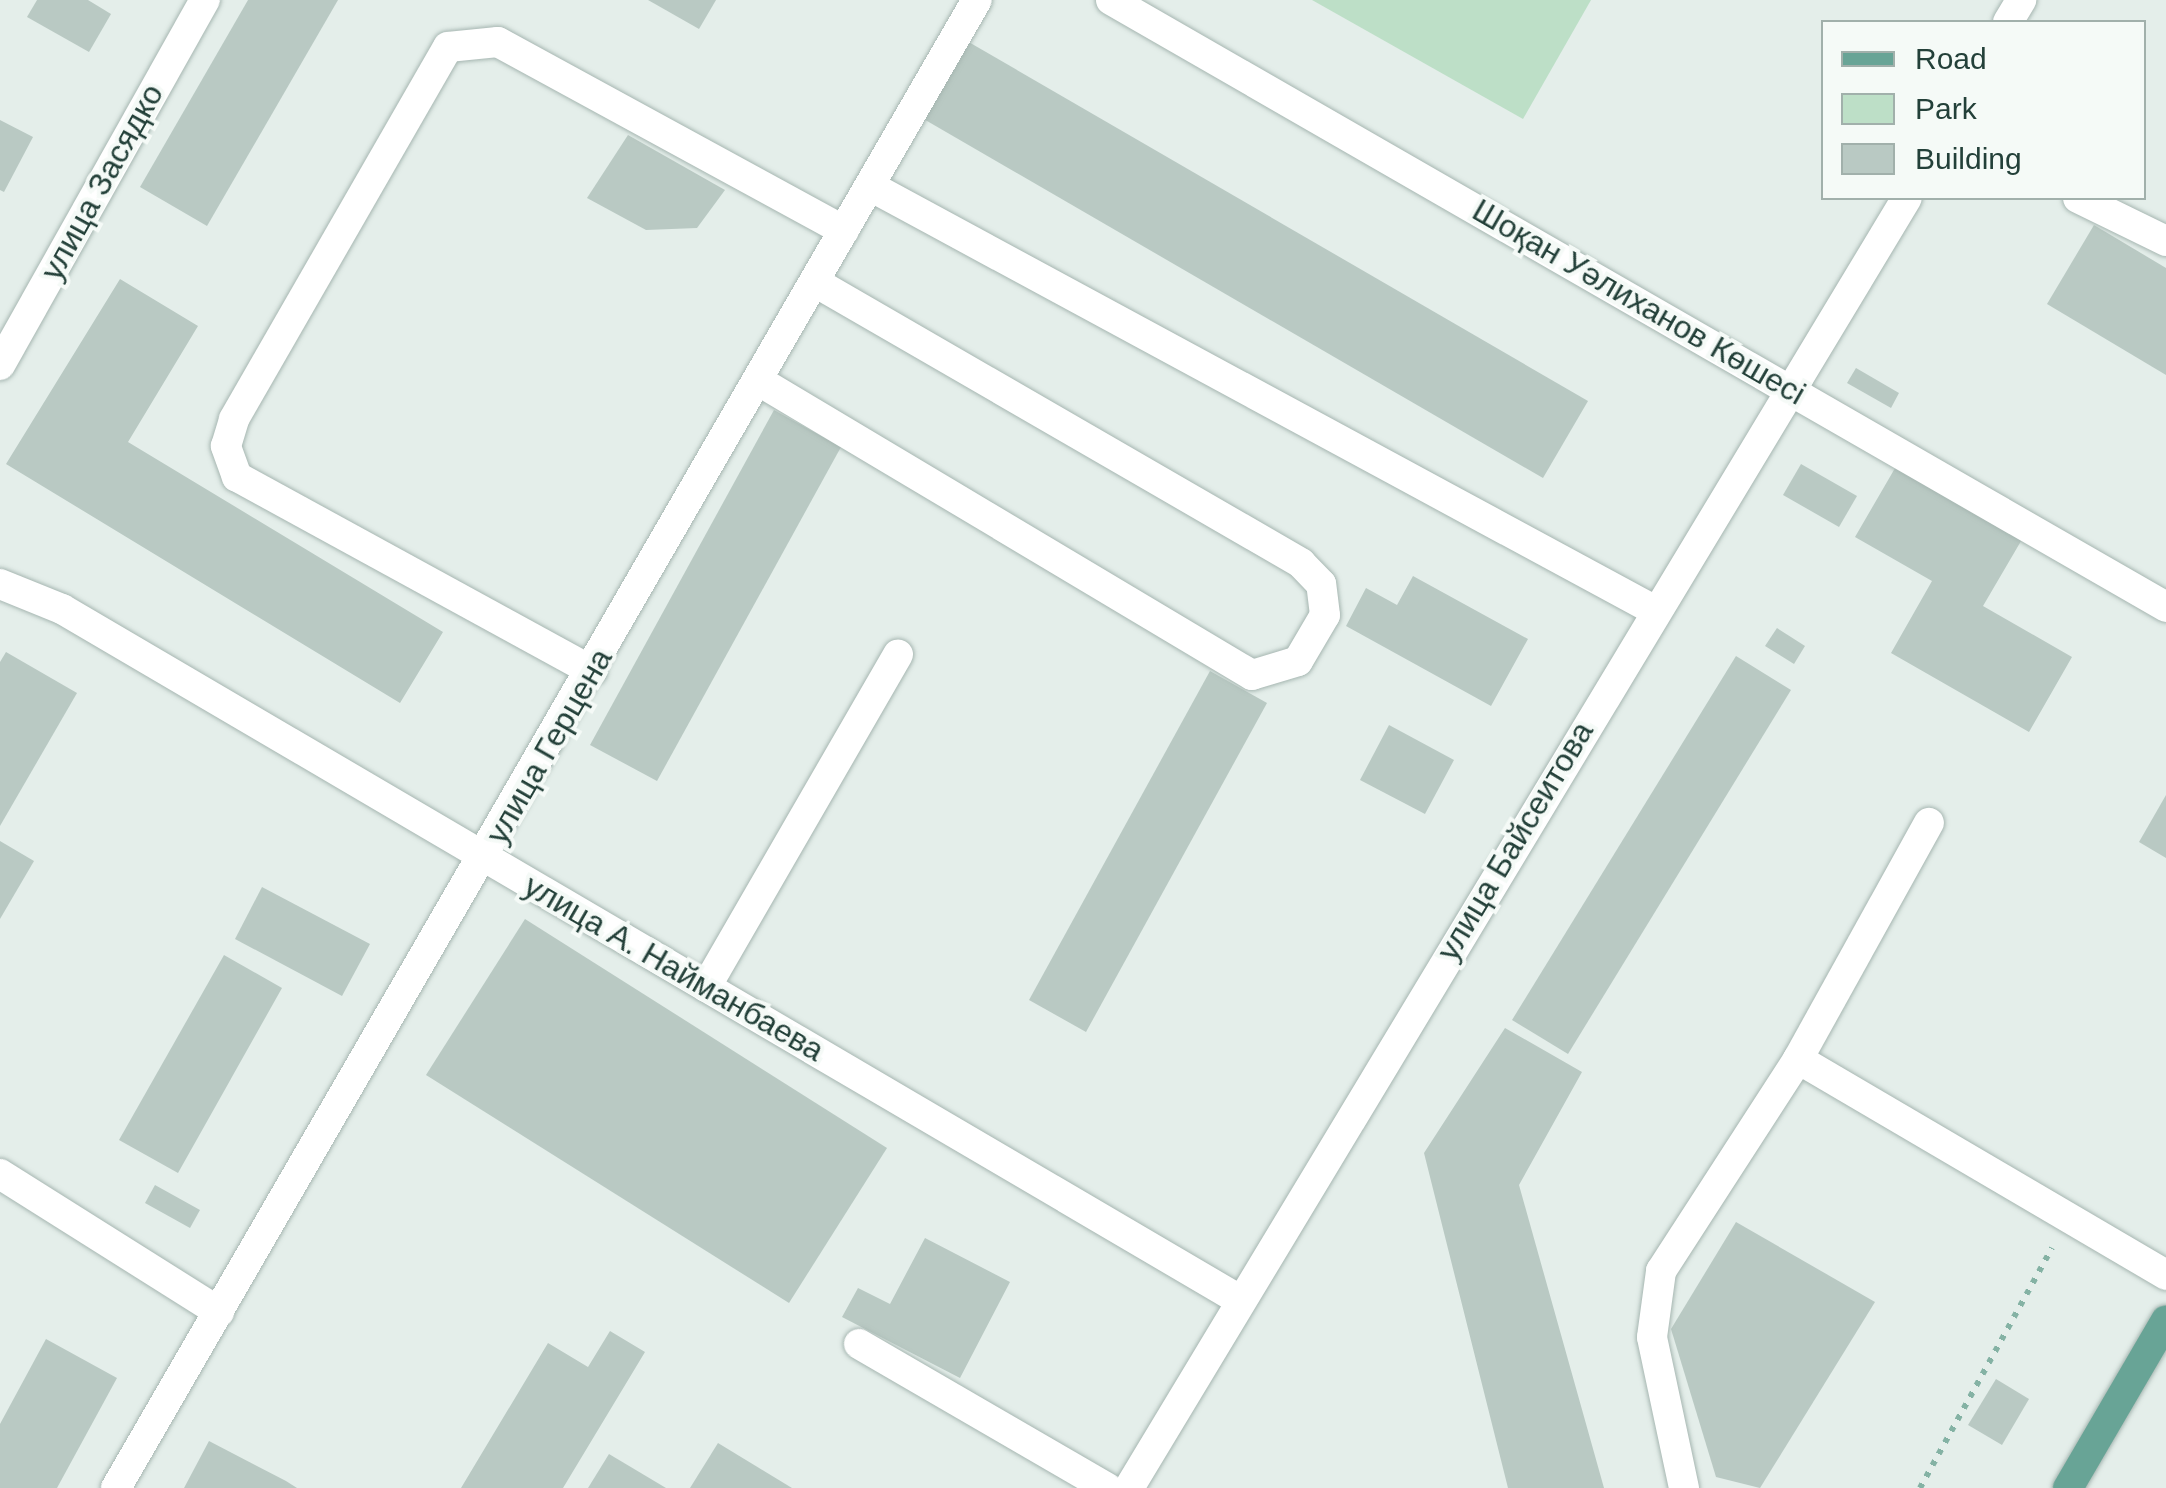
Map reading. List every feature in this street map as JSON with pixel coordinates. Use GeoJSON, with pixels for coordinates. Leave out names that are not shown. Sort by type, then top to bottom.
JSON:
{"type":"FeatureCollection","features":[{"type":"Feature","properties":{"kind":"main road"},"geometry":{"type":"LineString","coordinates":[[2068,1488],[2166,1320]]}},
{"type":"Feature","properties":{"kind":"street","name":"улица Засядко"},"geometry":{"type":"LineString","coordinates":[[0,365],[205,0]]}},
{"type":"Feature","properties":{"kind":"street","name":"улица Герцена"},"geometry":{"type":"LineString","coordinates":[[116,1488],[486,858],[976,0]]}},
{"type":"Feature","properties":{"kind":"street","name":"Шоқан Уәлиханов Көшесі"},"geometry":{"type":"LineString","coordinates":[[1110,0],[2166,606]]}},
{"type":"Feature","properties":{"kind":"street"},"geometry":{"type":"LineString","coordinates":[[592,671],[237,477],[226,446],[244,402],[448,48],[472,40],[498,42],[844,232]]}},
{"type":"Feature","properties":{"kind":"street"},"geometry":{"type":"LineString","coordinates":[[870,186],[1654,610]]}},
{"type":"Feature","properties":{"kind":"street","name":"улица Байсеитова"},"geometry":{"type":"LineString","coordinates":[[1129,1488],[1654,610],[1905,200]]}},
{"type":"Feature","properties":{"kind":"street"},"geometry":{"type":"LineString","coordinates":[[2082,200],[2166,241]]}},
{"type":"Feature","properties":{"kind":"street"},"geometry":{"type":"LineString","coordinates":[[759,380],[1252,675],[1298,661],[1325,615],[1321,584],[1301,563],[815,282]]}},
{"type":"Feature","properties":{"kind":"street","name":"улица А. Найманбаева"},"geometry":{"type":"LineString","coordinates":[[0,584],[62,609],[1240,1300]]}},
{"type":"Feature","properties":{"kind":"street"},"geometry":{"type":"LineString","coordinates":[[706,986],[898,655]]}},
{"type":"Feature","properties":{"kind":"street"},"geometry":{"type":"LineString","coordinates":[[1684,1488],[1652,1337],[1661,1271],[1798,1059],[1929,823]]}},
{"type":"Feature","properties":{"kind":"street"},"geometry":{"type":"LineString","coordinates":[[1798,1059],[2166,1275]]}},
{"type":"Feature","properties":{"kind":"street"},"geometry":{"type":"LineString","coordinates":[[0,1174],[219,1312]]}},
{"type":"Feature","properties":{"kind":"street"},"geometry":{"type":"LineString","coordinates":[[859,1344],[1107,1488]]}},
{"type":"Feature","properties":{"kind":"path"},"geometry":{"type":"LineString","coordinates":[[1920,1488],[2069,1218]]}},
{"type":"Feature","properties":{"kind":"green space"},"geometry":{"type":"Polygon","coordinates":[[[1312,0],[1591,0],[1523,119],[1312,0]]]}},
{"type":"Feature","properties":{"kind":"building"},"geometry":{"type":"Polygon","coordinates":[[[37,0],[88,0],[111,14],[89,52],[27,17],[37,0]]]}},
{"type":"Feature","properties":{"kind":"building"},"geometry":{"type":"Polygon","coordinates":[[[248,0],[338,0],[207,226],[140,187],[248,0]]]}},
{"type":"Feature","properties":{"kind":"building"},"geometry":{"type":"Polygon","coordinates":[[[648,0],[716,0],[699,29],[648,0]]]}},
{"type":"Feature","properties":{"kind":"building"},"geometry":{"type":"Polygon","coordinates":[[[960,37],[1588,401],[1543,478],[915,114],[960,37]]]}},
{"type":"Feature","properties":{"kind":"building"},"geometry":{"type":"Polygon","coordinates":[[[0,120],[33,137],[4,192],[0,190],[0,120]]]}},
{"type":"Feature","properties":{"kind":"building"},"geometry":{"type":"Polygon","coordinates":[[[628,135],[725,190],[697,228],[646,230],[587,198],[628,135]]]}},
{"type":"Feature","properties":{"kind":"building"},"geometry":{"type":"Polygon","coordinates":[[[2094,225],[2166,268],[2166,375],[2047,304],[2094,225]]]}},
{"type":"Feature","properties":{"kind":"building"},"geometry":{"type":"Polygon","coordinates":[[[120,279],[198,326],[128,442],[443,632],[400,703],[6,464],[120,279]]]}},
{"type":"Feature","properties":{"kind":"building"},"geometry":{"type":"Polygon","coordinates":[[[1856,368],[1899,393],[1891,408],[1847,383],[1856,368]]]}},
{"type":"Feature","properties":{"kind":"building"},"geometry":{"type":"Polygon","coordinates":[[[774,410],[841,447],[657,781],[590,745],[774,410]]]}},
{"type":"Feature","properties":{"kind":"building"},"geometry":{"type":"Polygon","coordinates":[[[1898,463],[2024,536],[1983,606],[2072,657],[2029,732],[1891,653],[1932,581],[1855,537],[1898,463]]]}},
{"type":"Feature","properties":{"kind":"building"},"geometry":{"type":"Polygon","coordinates":[[[1801,464],[1857,496],[1839,527],[1783,495],[1801,464]]]}},
{"type":"Feature","properties":{"kind":"building"},"geometry":{"type":"Polygon","coordinates":[[[1413,576],[1528,639],[1491,706],[1346,626],[1366,588],[1397,605],[1413,576]]]}},
{"type":"Feature","properties":{"kind":"building"},"geometry":{"type":"Polygon","coordinates":[[[1777,628],[1805,646],[1794,664],[1765,646],[1777,628]]]}},
{"type":"Feature","properties":{"kind":"building"},"geometry":{"type":"Polygon","coordinates":[[[6,652],[77,693],[0,826],[0,662],[6,652]]]}},
{"type":"Feature","properties":{"kind":"building"},"geometry":{"type":"Polygon","coordinates":[[[1736,656],[1791,690],[1568,1054],[1512,1020],[1736,656]]]}},
{"type":"Feature","properties":{"kind":"building"},"geometry":{"type":"Polygon","coordinates":[[[1210,671],[1267,703],[1086,1032],[1029,1000],[1210,671]]]}},
{"type":"Feature","properties":{"kind":"building"},"geometry":{"type":"Polygon","coordinates":[[[1389,725],[1454,760],[1425,814],[1360,780],[1389,725]]]}},
{"type":"Feature","properties":{"kind":"building"},"geometry":{"type":"Polygon","coordinates":[[[2166,795],[2166,858],[2139,842],[2166,795]]]}},
{"type":"Feature","properties":{"kind":"building"},"geometry":{"type":"Polygon","coordinates":[[[0,841],[34,861],[0,919],[0,841]]]}},
{"type":"Feature","properties":{"kind":"building"},"geometry":{"type":"Polygon","coordinates":[[[262,887],[370,944],[342,996],[235,939],[262,887]]]}},
{"type":"Feature","properties":{"kind":"building"},"geometry":{"type":"Polygon","coordinates":[[[525,919],[887,1148],[789,1303],[426,1075],[525,919]]]}},
{"type":"Feature","properties":{"kind":"building"},"geometry":{"type":"Polygon","coordinates":[[[224,955],[282,988],[178,1173],[119,1140],[224,955]]]}},
{"type":"Feature","properties":{"kind":"building"},"geometry":{"type":"Polygon","coordinates":[[[1505,1028],[1582,1072],[1519,1185],[1604,1488],[1508,1488],[1424,1153],[1505,1028]]]}},
{"type":"Feature","properties":{"kind":"building"},"geometry":{"type":"Polygon","coordinates":[[[155,1185],[200,1210],[190,1228],[145,1203],[155,1185]]]}},
{"type":"Feature","properties":{"kind":"building"},"geometry":{"type":"Polygon","coordinates":[[[1736,1222],[1875,1302],[1760,1488],[1716,1477],[1671,1329],[1736,1222]]]}},
{"type":"Feature","properties":{"kind":"building"},"geometry":{"type":"Polygon","coordinates":[[[925,1238],[1010,1282],[960,1378],[842,1317],[858,1288],[890,1304],[925,1238]]]}},
{"type":"Feature","properties":{"kind":"building"},"geometry":{"type":"Polygon","coordinates":[[[610,1331],[645,1352],[563,1488],[461,1488],[548,1343],[588,1367],[610,1331]]]}},
{"type":"Feature","properties":{"kind":"building"},"geometry":{"type":"Polygon","coordinates":[[[46,1339],[117,1378],[57,1488],[0,1488],[0,1424],[46,1339]]]}},
{"type":"Feature","properties":{"kind":"building"},"geometry":{"type":"Polygon","coordinates":[[[1996,1379],[2029,1399],[2002,1445],[1968,1425],[1996,1379]]]}},
{"type":"Feature","properties":{"kind":"building"},"geometry":{"type":"Polygon","coordinates":[[[209,1441],[286,1481],[297,1488],[184,1488],[209,1441]]]}},
{"type":"Feature","properties":{"kind":"building"},"geometry":{"type":"Polygon","coordinates":[[[718,1443],[792,1488],[690,1488],[718,1443]]]}},
{"type":"Feature","properties":{"kind":"building"},"geometry":{"type":"Polygon","coordinates":[[[609,1454],[666,1488],[588,1488],[609,1454]]]}}]}
